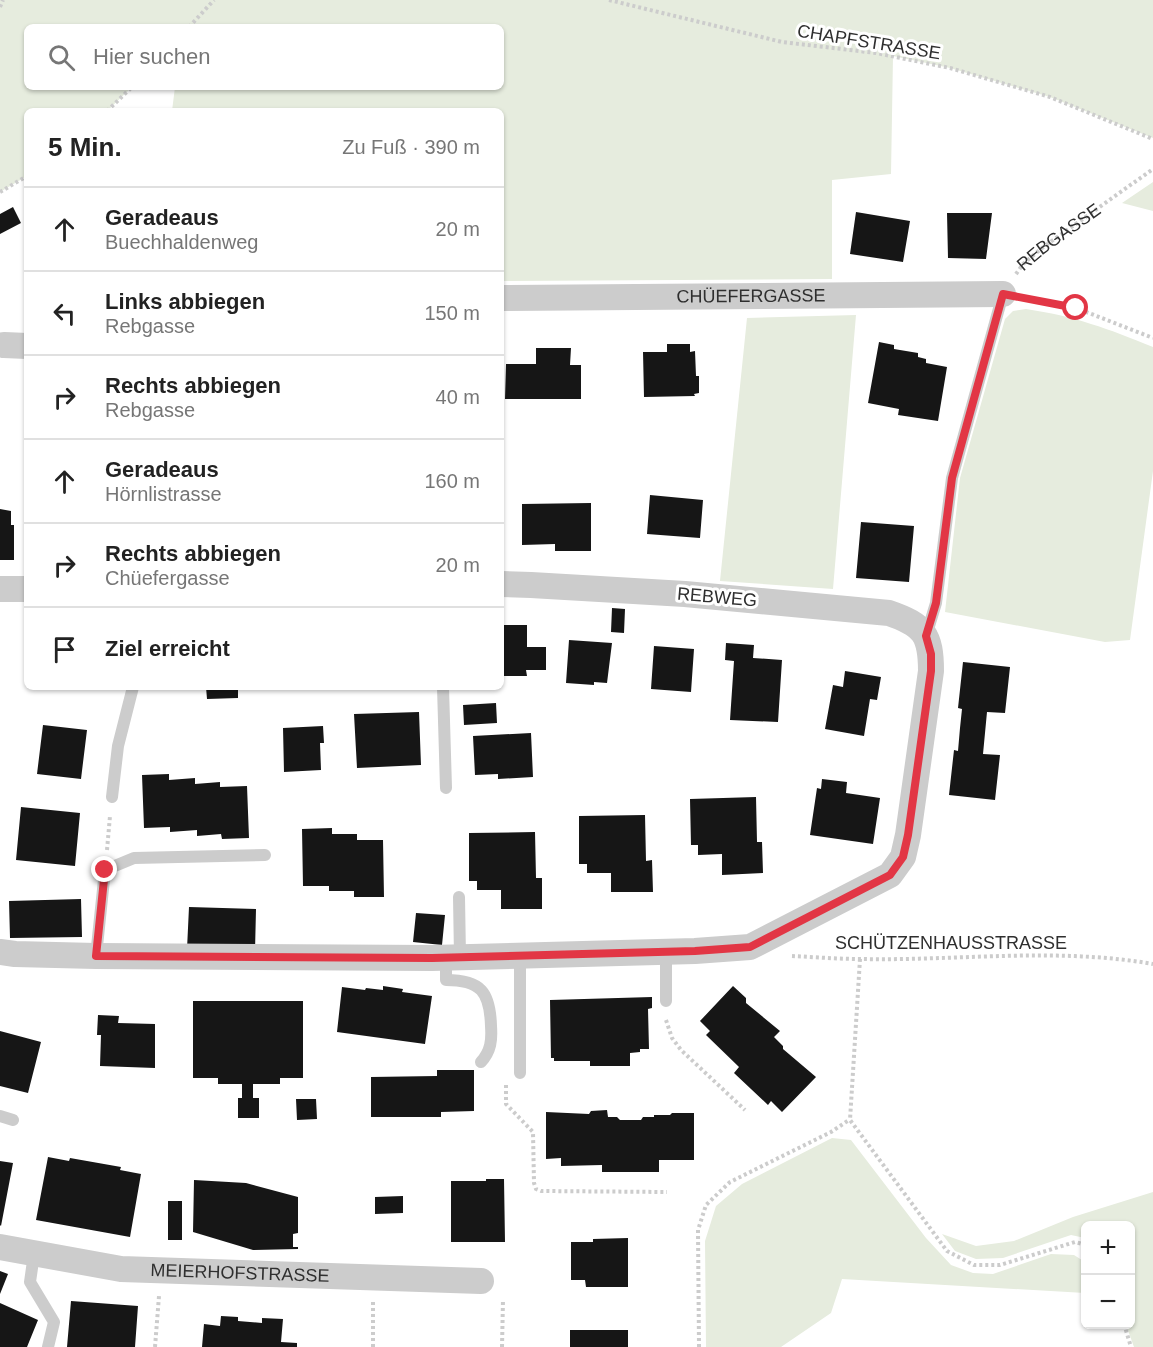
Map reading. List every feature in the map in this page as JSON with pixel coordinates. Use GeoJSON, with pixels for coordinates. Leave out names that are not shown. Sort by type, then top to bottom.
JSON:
{"type":"FeatureCollection","features":[{"type":"Feature","properties":{"kind":"street","name":"CHÜEFERGASSE"},"geometry":{"type":"LineString","coordinates":[[504,298],[1003,294]]}},
{"type":"Feature","properties":{"kind":"street","name":"REBWEG"},"geometry":{"type":"LineString","coordinates":[[504,584],[685,594],[889,613],[908,620],[926,636]]}},
{"type":"Feature","properties":{"kind":"street"},"geometry":{"type":"LineString","coordinates":[[0,589],[24,589]]}},
{"type":"Feature","properties":{"kind":"street"},"geometry":{"type":"LineString","coordinates":[[0,952],[96,956],[453,958],[666,952],[750,947],[890,875],[903,857],[931,671],[931,654],[926,636]]}},
{"type":"Feature","properties":{"kind":"street","name":"MEIERHOFSTRASSE"},"geometry":{"type":"LineString","coordinates":[[0,1247],[121,1269],[161,1272],[481,1281]]}},
{"type":"Feature","properties":{"kind":"lane"},"geometry":{"type":"LineString","coordinates":[[926,636],[936,603],[952,478],[1003,294]]}},
{"type":"Feature","properties":{"kind":"lane"},"geometry":{"type":"LineString","coordinates":[[112,797],[118,746],[132,690]]}},
{"type":"Feature","properties":{"kind":"lane"},"geometry":{"type":"LineString","coordinates":[[443,690],[446,788]]}},
{"type":"Feature","properties":{"kind":"lane"},"geometry":{"type":"LineString","coordinates":[[96,956],[105,870],[134,858],[265,855]]}},
{"type":"Feature","properties":{"kind":"lane"},"geometry":{"type":"LineString","coordinates":[[459,897],[453,958],[446,980],[463,980],[476,985],[489,999],[491,1037],[489,1049],[481,1062]]}},
{"type":"Feature","properties":{"kind":"lane"},"geometry":{"type":"LineString","coordinates":[[666,952],[666,1001]]}},
{"type":"Feature","properties":{"kind":"lane"},"geometry":{"type":"LineString","coordinates":[[519,956],[520,1073]]}},
{"type":"Feature","properties":{"kind":"lane"},"geometry":{"type":"LineString","coordinates":[[0,1116],[13,1120]]}},
{"type":"Feature","properties":{"kind":"lane"},"geometry":{"type":"LineString","coordinates":[[34,1254],[30,1282],[54,1322],[48,1347]]}},
{"type":"Feature","properties":{"kind":"path"},"geometry":{"type":"LineString","coordinates":[[0,7],[3,0]]}},
{"type":"Feature","properties":{"kind":"path"},"geometry":{"type":"LineString","coordinates":[[192,24],[214,0]]}},
{"type":"Feature","properties":{"kind":"path","name":"CHAPFSTRASSE"},"geometry":{"type":"LineString","coordinates":[[609,0],[782,42],[876,53],[950,68],[1050,97],[1153,139]]}},
{"type":"Feature","properties":{"kind":"path"},"geometry":{"type":"LineString","coordinates":[[110,108],[129,90]]}},
{"type":"Feature","properties":{"kind":"path","name":"REBGASSE"},"geometry":{"type":"LineString","coordinates":[[1003,294],[1023,264],[1042,248],[1153,169]]}},
{"type":"Feature","properties":{"kind":"path"},"geometry":{"type":"LineString","coordinates":[[0,192],[24,178]]}},
{"type":"Feature","properties":{"kind":"path"},"geometry":{"type":"LineString","coordinates":[[1003,294],[1076,308],[1153,338]]}},
{"type":"Feature","properties":{"kind":"path"},"geometry":{"type":"LineString","coordinates":[[105,870],[112,797]]}},
{"type":"Feature","properties":{"kind":"path","name":"SCHÜTZENHAUSSTRASSE"},"geometry":{"type":"LineString","coordinates":[[750,947],[771,954],[861,959],[1049,955],[1115,957],[1153,964]]}},
{"type":"Feature","properties":{"kind":"path"},"geometry":{"type":"LineString","coordinates":[[861,959],[850,1120],[947,1251],[974,1265],[1000,1265],[1075,1242],[1081,1244]]}},
{"type":"Feature","properties":{"kind":"path"},"geometry":{"type":"LineString","coordinates":[[666,1001],[667,1027],[672,1038],[681,1050],[745,1110]]}},
{"type":"Feature","properties":{"kind":"path"},"geometry":{"type":"LineString","coordinates":[[506,1080],[506,1104],[533,1132],[536,1189],[541,1191],[667,1192]]}},
{"type":"Feature","properties":{"kind":"path"},"geometry":{"type":"LineString","coordinates":[[699,1347],[698,1230],[706,1205],[730,1182],[831,1132],[850,1120]]}},
{"type":"Feature","properties":{"kind":"path"},"geometry":{"type":"LineString","coordinates":[[155,1347],[161,1272]]}},
{"type":"Feature","properties":{"kind":"path"},"geometry":{"type":"LineString","coordinates":[[373,1347],[374,1277]]}},
{"type":"Feature","properties":{"kind":"path"},"geometry":{"type":"LineString","coordinates":[[502,1300],[502,1347]]}},
{"type":"Feature","properties":{"kind":"path"},"geometry":{"type":"LineString","coordinates":[[1126,1329],[1131,1347]]}},
{"type":"Feature","properties":{"kind":"shaded area"},"geometry":{"type":"Polygon","coordinates":[[[0,0],[1153,0],[1153,138],[1050,97],[950,68],[893,56],[891,174],[832,180],[832,279],[504,281],[504,108],[172,108],[175,90],[504,90],[504,24],[24,24],[24,90],[129,90],[110,108],[24,108],[24,178],[0,192],[0,0]]]}},
{"type":"Feature","properties":{"kind":"shaded area"},"geometry":{"type":"Polygon","coordinates":[[[1153,182],[1153,211],[1122,203],[1153,182]]]}},
{"type":"Feature","properties":{"kind":"shaded area"},"geometry":{"type":"Polygon","coordinates":[[[1026,309],[1091,324],[1153,347],[1153,471],[1130,640],[1105,642],[945,612],[960,478],[1005,319],[1013,311],[1026,309]]]}},
{"type":"Feature","properties":{"kind":"shaded area"},"geometry":{"type":"Polygon","coordinates":[[[856,315],[833,589],[720,581],[747,318],[856,315]]]}},
{"type":"Feature","properties":{"kind":"shaded area"},"geometry":{"type":"Polygon","coordinates":[[[832,1138],[851,1140],[926,1238],[951,1265],[973,1273],[993,1274],[1051,1254],[1074,1255],[1081,1259],[1081,1293],[842,1279],[831,1313],[781,1347],[706,1347],[705,1241],[716,1206],[742,1184],[832,1138]]]}},
{"type":"Feature","properties":{"kind":"shaded area"},"geometry":{"type":"Polygon","coordinates":[[[1153,1192],[1153,1347],[1134,1347],[1127,1329],[1135,1329],[1135,1221],[1081,1221],[1081,1237],[1071,1235],[1003,1258],[976,1259],[955,1251],[942,1234],[976,1246],[1014,1241],[1073,1217],[1153,1192]]]}},
{"type":"Feature","properties":{"kind":"building"},"geometry":{"type":"Polygon","coordinates":[[[13,207],[21,223],[0,234],[0,214],[13,207]]]}},
{"type":"Feature","properties":{"kind":"building"},"geometry":{"type":"Polygon","coordinates":[[[856,212],[910,221],[903,262],[850,254],[856,212]]]}},
{"type":"Feature","properties":{"kind":"building"},"geometry":{"type":"Polygon","coordinates":[[[947,213],[992,213],[986,259],[948,258],[947,213]]]}},
{"type":"Feature","properties":{"kind":"building"},"geometry":{"type":"Polygon","coordinates":[[[879,342],[894,345],[894,349],[918,353],[918,357],[926,359],[926,363],[947,367],[938,421],[898,415],[899,409],[868,403],[879,342]]]}},
{"type":"Feature","properties":{"kind":"building"},"geometry":{"type":"Polygon","coordinates":[[[667,344],[690,344],[690,352],[695,351],[699,393],[694,394],[695,396],[644,397],[643,352],[667,352],[667,344]]]}},
{"type":"Feature","properties":{"kind":"building"},"geometry":{"type":"Polygon","coordinates":[[[536,348],[571,348],[570,365],[581,365],[581,399],[505,399],[506,364],[536,364],[536,348]]]}},
{"type":"Feature","properties":{"kind":"building"},"geometry":{"type":"Polygon","coordinates":[[[650,495],[703,500],[700,538],[647,534],[650,495]]]}},
{"type":"Feature","properties":{"kind":"building"},"geometry":{"type":"Polygon","coordinates":[[[591,503],[591,551],[555,551],[555,544],[522,545],[522,504],[591,503]]]}},
{"type":"Feature","properties":{"kind":"building"},"geometry":{"type":"Polygon","coordinates":[[[0,509],[11,511],[11,525],[14,525],[14,560],[0,560],[0,509]]]}},
{"type":"Feature","properties":{"kind":"building"},"geometry":{"type":"Polygon","coordinates":[[[861,522],[914,526],[909,582],[856,578],[861,522]]]}},
{"type":"Feature","properties":{"kind":"building"},"geometry":{"type":"Polygon","coordinates":[[[612,608],[625,609],[624,633],[611,632],[612,608]]]}},
{"type":"Feature","properties":{"kind":"building"},"geometry":{"type":"Polygon","coordinates":[[[504,625],[527,625],[527,647],[546,647],[546,670],[526,670],[527,676],[504,676],[504,625]]]}},
{"type":"Feature","properties":{"kind":"building"},"geometry":{"type":"Polygon","coordinates":[[[569,640],[612,643],[607,683],[594,682],[594,685],[566,683],[569,640]]]}},
{"type":"Feature","properties":{"kind":"building"},"geometry":{"type":"Polygon","coordinates":[[[726,643],[754,645],[753,658],[782,660],[778,722],[730,720],[734,661],[725,660],[726,643]]]}},
{"type":"Feature","properties":{"kind":"building"},"geometry":{"type":"Polygon","coordinates":[[[654,646],[694,649],[691,692],[651,689],[654,646]]]}},
{"type":"Feature","properties":{"kind":"building"},"geometry":{"type":"Polygon","coordinates":[[[963,662],[1010,667],[1005,713],[987,712],[983,754],[1000,755],[995,800],[949,795],[954,750],[958,751],[962,709],[958,708],[963,662]]]}},
{"type":"Feature","properties":{"kind":"building"},"geometry":{"type":"Polygon","coordinates":[[[845,671],[881,677],[877,700],[870,699],[864,736],[825,729],[833,685],[843,687],[845,671]]]}},
{"type":"Feature","properties":{"kind":"building"},"geometry":{"type":"Polygon","coordinates":[[[206,690],[238,690],[238,698],[207,699],[206,690]]]}},
{"type":"Feature","properties":{"kind":"building"},"geometry":{"type":"Polygon","coordinates":[[[496,703],[497,723],[464,725],[463,705],[496,703]]]}},
{"type":"Feature","properties":{"kind":"building"},"geometry":{"type":"Polygon","coordinates":[[[419,712],[421,765],[357,768],[354,714],[419,712]]]}},
{"type":"Feature","properties":{"kind":"building"},"geometry":{"type":"Polygon","coordinates":[[[43,725],[87,730],[81,779],[37,774],[43,725]]]}},
{"type":"Feature","properties":{"kind":"building"},"geometry":{"type":"Polygon","coordinates":[[[323,726],[324,743],[320,743],[321,770],[284,772],[283,728],[323,726]]]}},
{"type":"Feature","properties":{"kind":"building"},"geometry":{"type":"Polygon","coordinates":[[[531,733],[533,777],[498,779],[498,774],[475,775],[473,736],[531,733]]]}},
{"type":"Feature","properties":{"kind":"building"},"geometry":{"type":"Polygon","coordinates":[[[169,774],[169,780],[195,778],[195,784],[220,782],[220,787],[247,786],[249,838],[222,839],[221,834],[197,836],[197,830],[170,832],[170,827],[144,828],[142,775],[169,774]]]}},
{"type":"Feature","properties":{"kind":"building"},"geometry":{"type":"Polygon","coordinates":[[[822,779],[847,782],[846,793],[880,798],[873,844],[810,835],[817,788],[821,789],[822,779]]]}},
{"type":"Feature","properties":{"kind":"building"},"geometry":{"type":"Polygon","coordinates":[[[756,797],[757,842],[762,842],[763,873],[722,875],[722,854],[698,855],[698,845],[691,845],[690,799],[756,797]]]}},
{"type":"Feature","properties":{"kind":"building"},"geometry":{"type":"Polygon","coordinates":[[[21,807],[80,813],[75,866],[16,860],[21,807]]]}},
{"type":"Feature","properties":{"kind":"building"},"geometry":{"type":"Polygon","coordinates":[[[645,815],[646,861],[652,860],[653,892],[611,892],[611,873],[587,873],[587,864],[579,864],[579,816],[645,815]]]}},
{"type":"Feature","properties":{"kind":"building"},"geometry":{"type":"Polygon","coordinates":[[[332,828],[332,834],[357,834],[357,840],[383,840],[384,897],[354,897],[354,891],[329,891],[329,886],[303,886],[302,829],[332,828]]]}},
{"type":"Feature","properties":{"kind":"building"},"geometry":{"type":"Polygon","coordinates":[[[535,832],[536,878],[542,878],[542,909],[501,909],[501,890],[477,890],[477,881],[469,881],[469,833],[535,832]]]}},
{"type":"Feature","properties":{"kind":"building"},"geometry":{"type":"Polygon","coordinates":[[[81,899],[82,937],[10,938],[9,901],[81,899]]]}},
{"type":"Feature","properties":{"kind":"building"},"geometry":{"type":"Polygon","coordinates":[[[189,907],[256,909],[255,951],[187,949],[189,907]]]}},
{"type":"Feature","properties":{"kind":"building"},"geometry":{"type":"Polygon","coordinates":[[[416,913],[445,915],[442,945],[413,942],[416,913]]]}},
{"type":"Feature","properties":{"kind":"building"},"geometry":{"type":"Polygon","coordinates":[[[383,986],[403,989],[402,992],[432,996],[425,1044],[337,1032],[342,987],[383,990],[383,986]]]}},
{"type":"Feature","properties":{"kind":"building"},"geometry":{"type":"Polygon","coordinates":[[[733,986],[746,998],[746,1003],[780,1031],[774,1037],[783,1049],[816,1077],[782,1112],[771,1101],[768,1105],[734,1073],[739,1067],[706,1035],[710,1031],[700,1021],[733,986]]]}},
{"type":"Feature","properties":{"kind":"building"},"geometry":{"type":"Polygon","coordinates":[[[652,997],[652,1008],[648,1009],[649,1049],[640,1049],[640,1052],[630,1053],[630,1066],[590,1066],[590,1061],[554,1061],[554,1058],[551,1058],[550,1000],[652,997]]]}},
{"type":"Feature","properties":{"kind":"building"},"geometry":{"type":"Polygon","coordinates":[[[193,1001],[303,1001],[303,1078],[280,1078],[280,1084],[253,1084],[253,1098],[259,1098],[259,1118],[238,1118],[238,1098],[242,1098],[242,1084],[218,1084],[218,1078],[193,1078],[193,1001]]]}},
{"type":"Feature","properties":{"kind":"building"},"geometry":{"type":"Polygon","coordinates":[[[98,1015],[119,1016],[118,1023],[155,1024],[155,1068],[100,1066],[101,1035],[97,1035],[98,1015]]]}},
{"type":"Feature","properties":{"kind":"building"},"geometry":{"type":"Polygon","coordinates":[[[0,1031],[41,1042],[28,1093],[0,1086],[0,1031]]]}},
{"type":"Feature","properties":{"kind":"building"},"geometry":{"type":"Polygon","coordinates":[[[437,1070],[474,1070],[474,1111],[441,1112],[441,1117],[371,1117],[371,1077],[437,1076],[437,1070]]]}},
{"type":"Feature","properties":{"kind":"building"},"geometry":{"type":"Polygon","coordinates":[[[296,1099],[316,1099],[317,1119],[297,1120],[296,1099]]]}},
{"type":"Feature","properties":{"kind":"building"},"geometry":{"type":"Polygon","coordinates":[[[607,1110],[608,1117],[617,1117],[620,1120],[641,1120],[643,1117],[672,1113],[694,1113],[694,1160],[659,1160],[659,1172],[602,1172],[602,1165],[561,1166],[561,1158],[546,1159],[546,1112],[589,1114],[591,1111],[607,1110]]]}},
{"type":"Feature","properties":{"kind":"building"},"geometry":{"type":"Polygon","coordinates":[[[48,1157],[69,1161],[70,1158],[121,1167],[120,1170],[141,1174],[130,1237],[36,1220],[48,1157]]]}},
{"type":"Feature","properties":{"kind":"building"},"geometry":{"type":"Polygon","coordinates":[[[0,1161],[13,1163],[1,1226],[0,1225],[0,1161]]]}},
{"type":"Feature","properties":{"kind":"building"},"geometry":{"type":"Polygon","coordinates":[[[486,1179],[504,1179],[505,1242],[451,1242],[451,1181],[486,1181],[486,1179]]]}},
{"type":"Feature","properties":{"kind":"building"},"geometry":{"type":"Polygon","coordinates":[[[194,1180],[246,1183],[298,1197],[298,1233],[293,1234],[293,1247],[298,1247],[298,1249],[253,1250],[193,1232],[194,1180]]]}},
{"type":"Feature","properties":{"kind":"building"},"geometry":{"type":"Polygon","coordinates":[[[403,1196],[403,1213],[375,1214],[375,1197],[403,1196]]]}},
{"type":"Feature","properties":{"kind":"building"},"geometry":{"type":"Polygon","coordinates":[[[168,1201],[182,1201],[182,1240],[168,1240],[168,1201]]]}},
{"type":"Feature","properties":{"kind":"building"},"geometry":{"type":"Polygon","coordinates":[[[628,1238],[628,1287],[586,1287],[585,1280],[571,1280],[571,1242],[628,1238]]]}},
{"type":"Feature","properties":{"kind":"building"},"geometry":{"type":"Polygon","coordinates":[[[0,1271],[8,1274],[0,1294],[0,1271]]]}},
{"type":"Feature","properties":{"kind":"building"},"geometry":{"type":"Polygon","coordinates":[[[71,1301],[138,1306],[135,1347],[67,1347],[71,1301]]]}},
{"type":"Feature","properties":{"kind":"building"},"geometry":{"type":"Polygon","coordinates":[[[0,1303],[38,1320],[27,1347],[0,1347],[0,1303]]]}},
{"type":"Feature","properties":{"kind":"building"},"geometry":{"type":"Polygon","coordinates":[[[221,1316],[238,1317],[238,1321],[262,1323],[262,1318],[283,1319],[281,1342],[297,1343],[297,1347],[202,1347],[204,1324],[220,1326],[221,1316]]]}},
{"type":"Feature","properties":{"kind":"building"},"geometry":{"type":"Polygon","coordinates":[[[570,1330],[628,1330],[628,1347],[570,1347],[570,1330]]]}},
{"type":"Feature","properties":{"kind":"route"},"geometry":{"type":"LineString","coordinates":[[105,870],[96,956],[432,958],[695,951],[750,947],[890,875],[903,857],[908,835],[931,671],[931,654],[926,636],[936,603],[952,478],[1003,294],[1076,308]]}}]}
